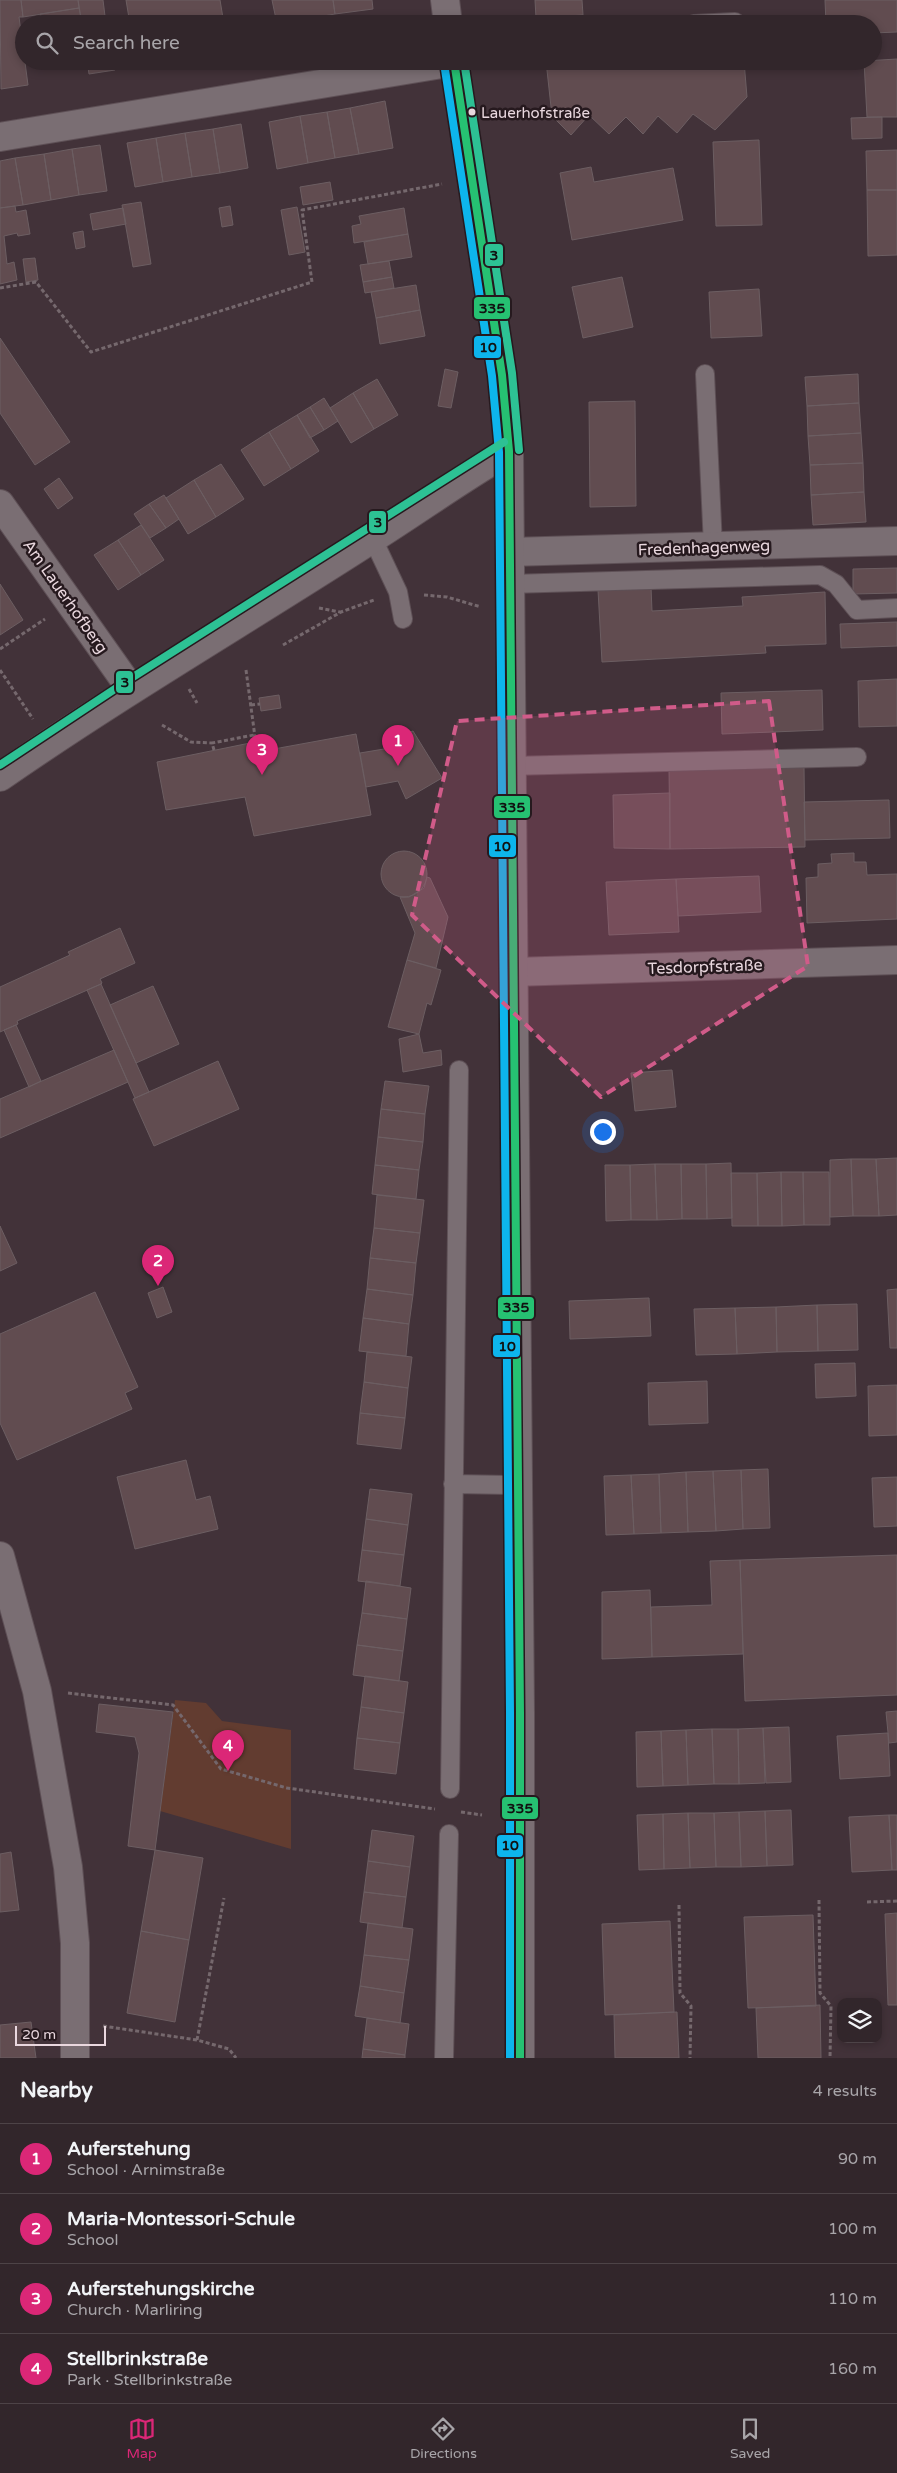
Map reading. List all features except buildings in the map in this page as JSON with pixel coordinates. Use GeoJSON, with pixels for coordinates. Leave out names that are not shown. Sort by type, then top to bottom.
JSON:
{"type":"FeatureCollection","features":[{"type":"Feature","properties":{"kind":"street"},"geometry":{"type":"LineString","coordinates":[[445,0],[447,15]]}},
{"type":"Feature","properties":{"kind":"street"},"geometry":{"type":"LineString","coordinates":[[0,137],[406,70]]}},
{"type":"Feature","properties":{"kind":"street"},"geometry":{"type":"LineString","coordinates":[[455,70],[502,375],[508,451],[518,1485],[521,1892],[520,2058]]}},
{"type":"Feature","properties":{"kind":"street"},"geometry":{"type":"LineString","coordinates":[[0,777],[131,689],[373,539],[473,472],[508,451]]}},
{"type":"Feature","properties":{"kind":"street","name":"Am Lauerhofberg"},"geometry":{"type":"LineString","coordinates":[[0,504],[131,689]]}},
{"type":"Feature","properties":{"kind":"street","name":"Fredenhagenweg"},"geometry":{"type":"LineString","coordinates":[[510,552],[897,542]]}},
{"type":"Feature","properties":{"kind":"street","name":"Tesdorpfstraße"},"geometry":{"type":"LineString","coordinates":[[513,972],[897,960]]}},
{"type":"Feature","properties":{"kind":"street"},"geometry":{"type":"LineString","coordinates":[[0,1556],[37,1692],[68,1867],[75,1943],[75,2058]]}},
{"type":"Feature","properties":{"kind":"lane"},"geometry":{"type":"LineString","coordinates":[[705,374],[713,546]]}},
{"type":"Feature","properties":{"kind":"lane"},"geometry":{"type":"LineString","coordinates":[[373,539],[398,592],[403,619]]}},
{"type":"Feature","properties":{"kind":"lane"},"geometry":{"type":"LineString","coordinates":[[510,584],[820,575],[836,584],[857,610],[897,608]]}},
{"type":"Feature","properties":{"kind":"lane"},"geometry":{"type":"LineString","coordinates":[[511,766],[857,757]]}},
{"type":"Feature","properties":{"kind":"lane"},"geometry":{"type":"LineString","coordinates":[[450,1789],[459,1070]]}},
{"type":"Feature","properties":{"kind":"lane"},"geometry":{"type":"LineString","coordinates":[[453,1484],[518,1485]]}},
{"type":"Feature","properties":{"kind":"lane"},"geometry":{"type":"LineString","coordinates":[[444,2058],[449,1834]]}},
{"type":"Feature","properties":{"kind":"path"},"geometry":{"type":"LineString","coordinates":[[0,288],[36,282],[91,352],[312,282],[302,210],[442,184]]}},
{"type":"Feature","properties":{"kind":"path"},"geometry":{"type":"LineString","coordinates":[[0,649],[70,602]]}},
{"type":"Feature","properties":{"kind":"path"},"geometry":{"type":"LineString","coordinates":[[283,645],[341,612]]}},
{"type":"Feature","properties":{"kind":"path"},"geometry":{"type":"LineString","coordinates":[[0,670],[34,722]]}},
{"type":"Feature","properties":{"kind":"path"},"geometry":{"type":"LineString","coordinates":[[246,670],[257,752]]}},
{"type":"Feature","properties":{"kind":"path"},"geometry":{"type":"LineString","coordinates":[[251,705],[260,704]]}},
{"type":"Feature","properties":{"kind":"path"},"geometry":{"type":"LineString","coordinates":[[162,725],[191,742],[212,743],[254,735]]}},
{"type":"Feature","properties":{"kind":"path"},"geometry":{"type":"LineString","coordinates":[[212,743],[214,750]]}},
{"type":"Feature","properties":{"kind":"path"},"geometry":{"type":"LineString","coordinates":[[37,1692],[173,1705],[221,1769],[287,1788],[440,1809]]}},
{"type":"Feature","properties":{"kind":"path"},"geometry":{"type":"LineString","coordinates":[[458,1812],[482,1815]]}},
{"type":"Feature","properties":{"kind":"path"},"geometry":{"type":"LineString","coordinates":[[197,2040],[224,1898]]}},
{"type":"Feature","properties":{"kind":"path"},"geometry":{"type":"LineString","coordinates":[[819,1900],[820,1993],[831,2006],[830,2058]]}},
{"type":"Feature","properties":{"kind":"path"},"geometry":{"type":"LineString","coordinates":[[867,1902],[897,1901]]}},
{"type":"Feature","properties":{"kind":"path"},"geometry":{"type":"LineString","coordinates":[[679,1905],[680,1993],[691,2006],[690,2058]]}},
{"type":"Feature","properties":{"kind":"path"},"geometry":{"type":"LineString","coordinates":[[74,2022],[197,2040],[229,2050],[236,2058]]}},
{"type":"Feature","properties":{"kind":"highlighted area"},"geometry":{"type":"Polygon","coordinates":[[[769,701],[808,966],[601,1097],[412,915],[457,721],[769,701]]]}},
{"type":"Feature","properties":{"kind":"shaded area"},"geometry":{"type":"Polygon","coordinates":[[[175,1700],[206,1703],[222,1721],[291,1730],[291,1849],[160,1811],[175,1700]]]}},
{"type":"Feature","properties":{"kind":"transit line","name":"10"},"geometry":{"type":"LineString","coordinates":[[445,70],[492,376],[499,452],[510,1712],[510,2058]]}},
{"type":"Feature","properties":{"kind":"transit line","name":"335"},"geometry":{"type":"LineString","coordinates":[[455,70],[502,375],[509,451],[520,1712],[520,2058]]}},
{"type":"Feature","properties":{"kind":"transit line","name":"3"},"geometry":{"type":"LineString","coordinates":[[465,70],[512,373],[519,450]]}},
{"type":"Feature","properties":{"kind":"transit line","name":"3"},"geometry":{"type":"LineString","coordinates":[[0,765],[133,677],[504,442]]}},
{"type":"Feature","properties":{"kind":"place","name":"Lauerhofstraße"},"geometry":{"type":"Point","coordinates":[472,112]}},
{"type":"Feature","properties":{"kind":"place","name":"Auferstehung"},"geometry":{"type":"Point","coordinates":[398,766]}},
{"type":"Feature","properties":{"kind":"place","name":"Auferstehungskirche"},"geometry":{"type":"Point","coordinates":[262,775]}},
{"type":"Feature","properties":{"kind":"place","name":"Maria-Montessori-Schule"},"geometry":{"type":"Point","coordinates":[158,1286]}},
{"type":"Feature","properties":{"kind":"place","name":"Stellbrinkstraße"},"geometry":{"type":"Point","coordinates":[228,1771]}}]}
